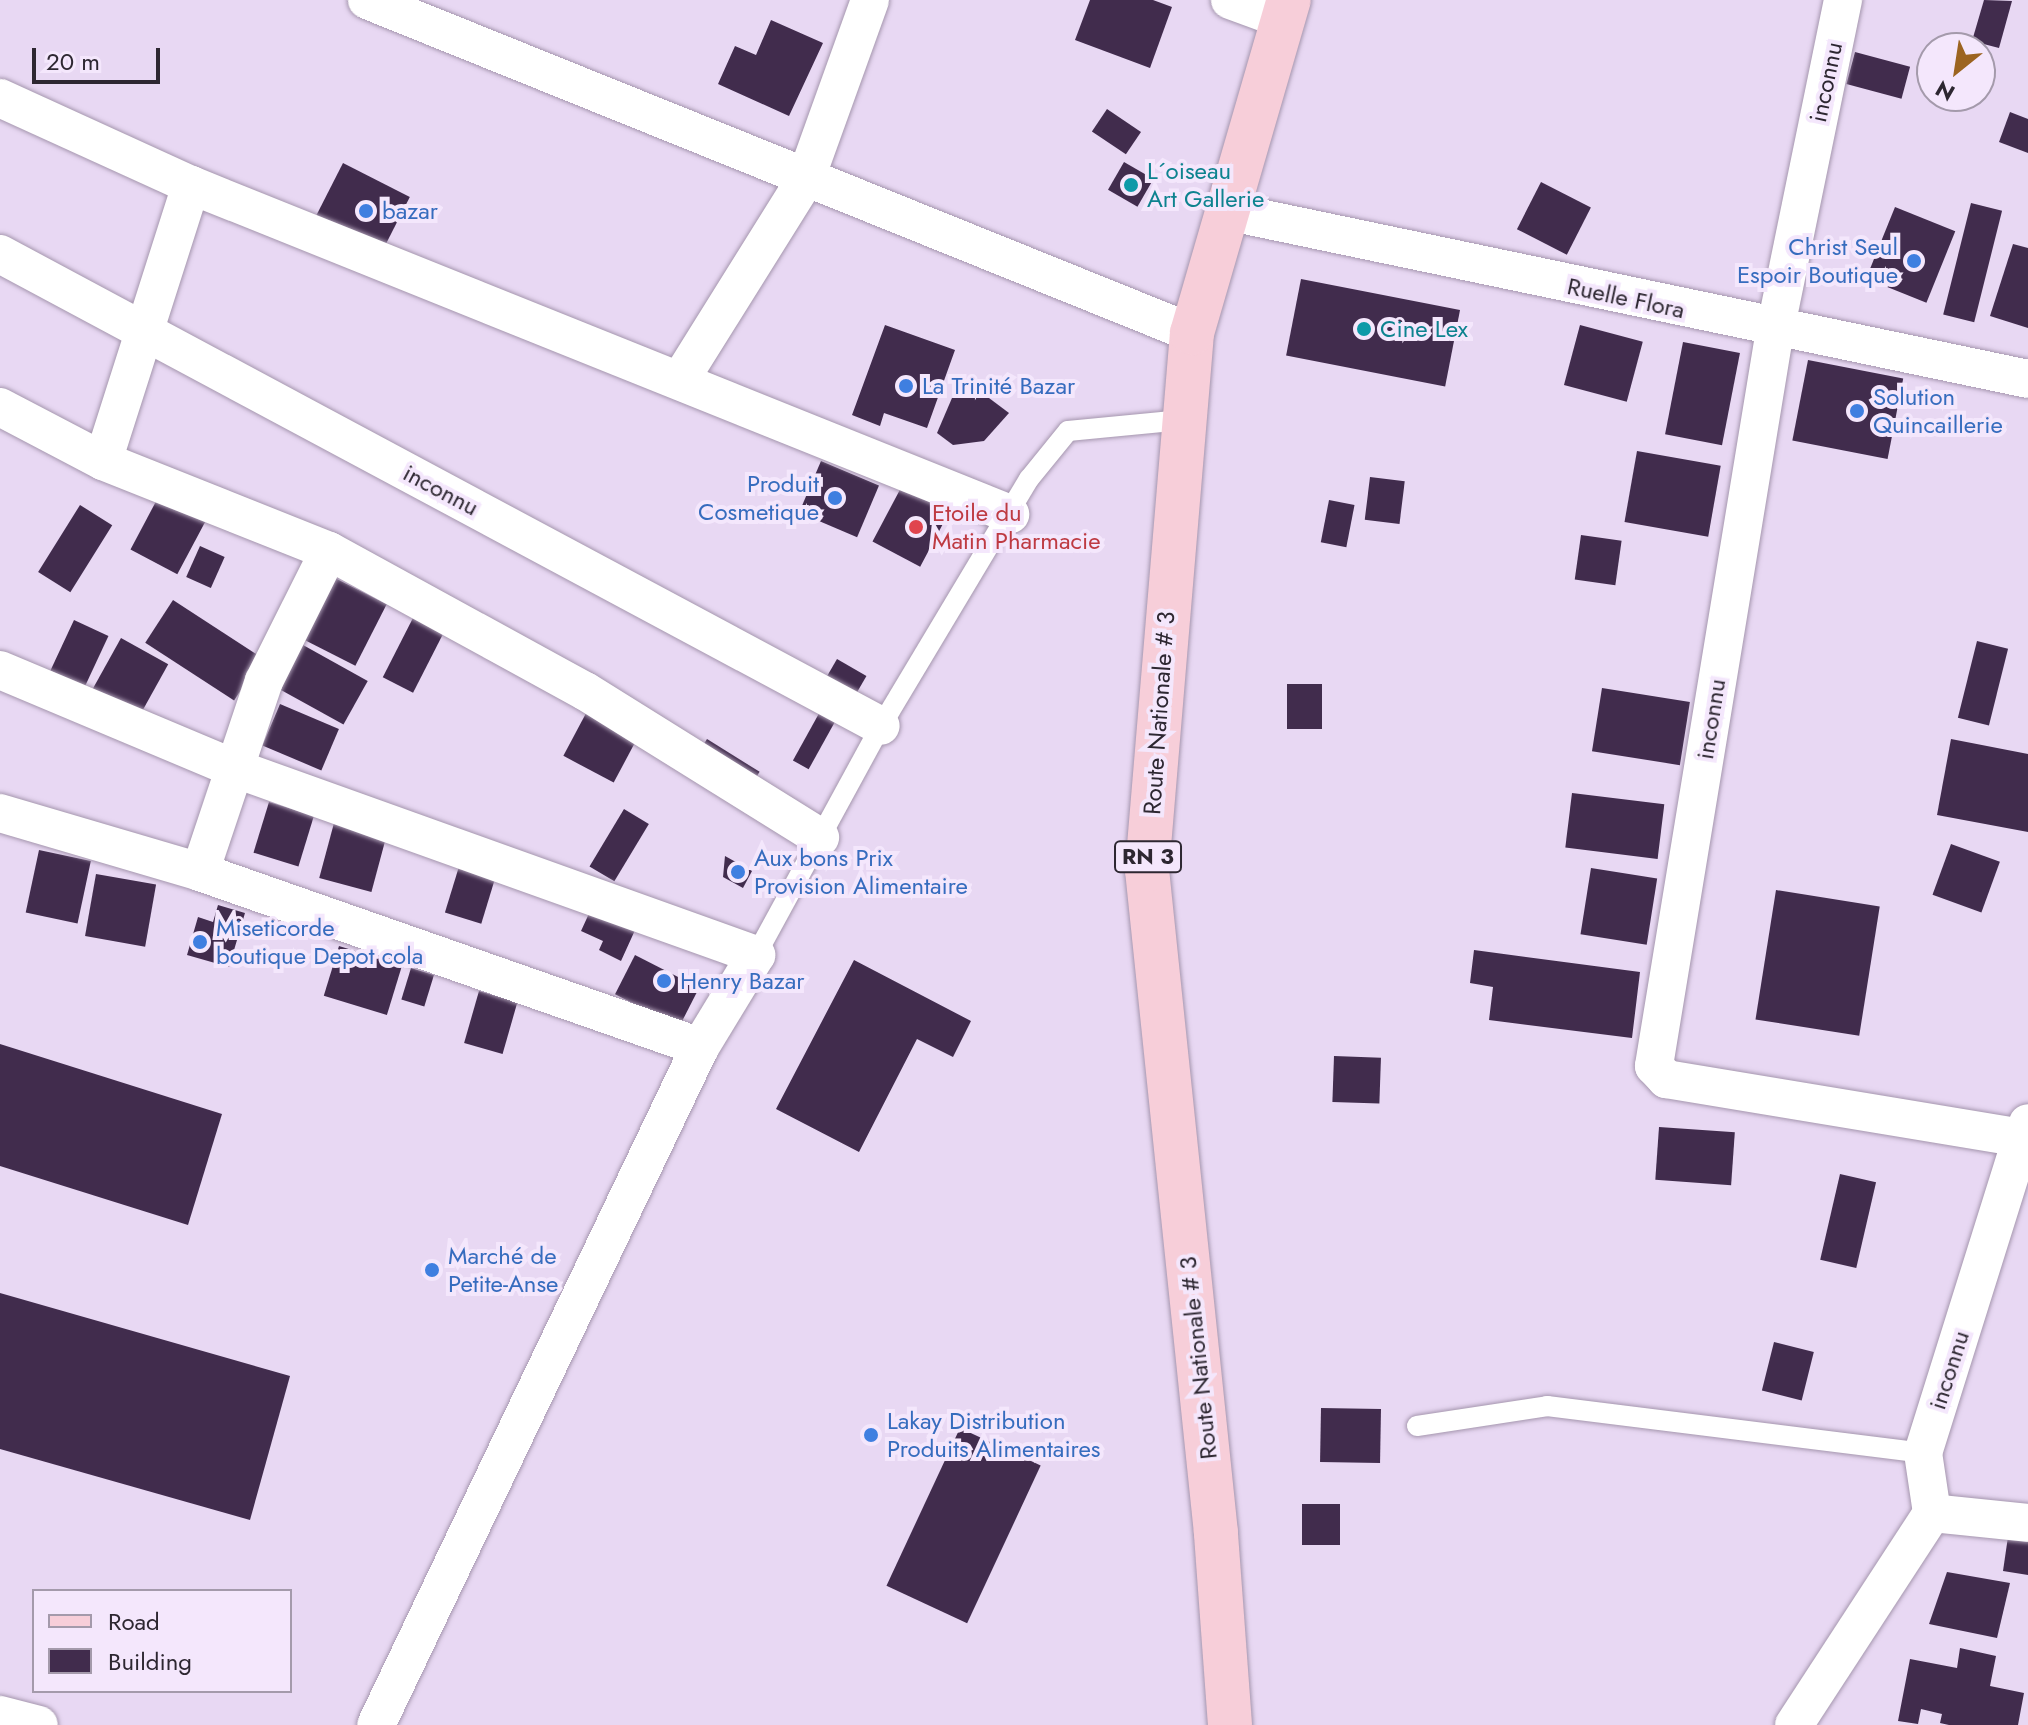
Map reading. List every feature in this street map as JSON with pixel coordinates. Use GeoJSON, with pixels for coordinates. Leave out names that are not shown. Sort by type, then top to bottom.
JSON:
{"type":"FeatureCollection","features":[{"type":"Feature","properties":{"kind":"main road","name":"Route Nationale # 3"},"geometry":{"type":"LineString","coordinates":[[1230,1725],[1216,1533],[1147,870],[1182,420],[1192,333],[1286,9]]}},
{"type":"Feature","properties":{"kind":"street"},"geometry":{"type":"LineString","coordinates":[[367,0],[1192,333]]}},
{"type":"Feature","properties":{"kind":"street"},"geometry":{"type":"LineString","coordinates":[[680,380],[806,178],[870,0]]}},
{"type":"Feature","properties":{"kind":"street"},"geometry":{"type":"LineString","coordinates":[[1230,0],[1286,9]]}},
{"type":"Feature","properties":{"kind":"street","name":"inconnu"},"geometry":{"type":"LineString","coordinates":[[1843,0],[1775,330],[1654,1066],[1666,1079],[2025,1130],[2011,1232],[1923,1453],[1932,1513]]}},
{"type":"Feature","properties":{"kind":"street"},"geometry":{"type":"LineString","coordinates":[[0,98],[191,185],[1010,514]]}},
{"type":"Feature","properties":{"kind":"street"},"geometry":{"type":"LineString","coordinates":[[103,461],[142,330],[191,185]]}},
{"type":"Feature","properties":{"kind":"street","name":"Ruelle Flora"},"geometry":{"type":"LineString","coordinates":[[1226,211],[1775,330],[2028,379]]}},
{"type":"Feature","properties":{"kind":"street","name":"inconnu"},"geometry":{"type":"LineString","coordinates":[[0,254],[881,726]]}},
{"type":"Feature","properties":{"kind":"street"},"geometry":{"type":"LineString","coordinates":[[0,407],[103,461],[329,551],[585,691],[820,837]]}},
{"type":"Feature","properties":{"kind":"street"},"geometry":{"type":"LineString","coordinates":[[200,872],[231,767],[264,681],[329,551]]}},
{"type":"Feature","properties":{"kind":"street"},"geometry":{"type":"LineString","coordinates":[[0,670],[231,767],[756,955],[700,1047],[376,1725]]}},
{"type":"Feature","properties":{"kind":"street"},"geometry":{"type":"LineString","coordinates":[[0,813],[200,872],[700,1047]]}},
{"type":"Feature","properties":{"kind":"street"},"geometry":{"type":"LineString","coordinates":[[1794,1725],[1932,1513],[2028,1523]]}},
{"type":"Feature","properties":{"kind":"street"},"geometry":{"type":"LineString","coordinates":[[0,1715],[39,1725]]}},
{"type":"Feature","properties":{"kind":"lane"},"geometry":{"type":"LineString","coordinates":[[756,955],[881,726],[1029,479],[1068,431],[1182,420]]}},
{"type":"Feature","properties":{"kind":"lane"},"geometry":{"type":"LineString","coordinates":[[1417,1426],[1547,1406],[1923,1453]]}},
{"type":"Feature","properties":{"kind":"building"},"geometry":{"type":"Polygon","coordinates":[[[1090,0],[1153,0],[1172,7],[1150,68],[1075,40],[1090,0]]]}},
{"type":"Feature","properties":{"kind":"building"},"geometry":{"type":"Polygon","coordinates":[[[1984,0],[2012,1],[1999,48],[1996,47],[1996,32],[1975,32],[1984,0]]]}},
{"type":"Feature","properties":{"kind":"building"},"geometry":{"type":"Polygon","coordinates":[[[771,20],[823,43],[789,116],[718,84],[735,46],[756,55],[771,20]]]}},
{"type":"Feature","properties":{"kind":"building"},"geometry":{"type":"Polygon","coordinates":[[[1855,52],[1910,67],[1902,99],[1846,84],[1855,52]]]}},
{"type":"Feature","properties":{"kind":"building"},"geometry":{"type":"Polygon","coordinates":[[[1107,109],[1141,132],[1126,154],[1092,131],[1107,109]]]}},
{"type":"Feature","properties":{"kind":"building"},"geometry":{"type":"Polygon","coordinates":[[[2010,112],[2028,119],[2028,153],[1999,142],[2010,112]]]}},
{"type":"Feature","properties":{"kind":"building"},"geometry":{"type":"Polygon","coordinates":[[[1124,162],[1153,179],[1137,207],[1108,190],[1124,162]]]}},
{"type":"Feature","properties":{"kind":"building"},"geometry":{"type":"Polygon","coordinates":[[[343,163],[410,197],[379,259],[312,224],[343,163]]]}},
{"type":"Feature","properties":{"kind":"building"},"geometry":{"type":"Polygon","coordinates":[[[1541,182],[1591,207],[1567,255],[1517,229],[1541,182]]]}},
{"type":"Feature","properties":{"kind":"building"},"geometry":{"type":"Polygon","coordinates":[[[1971,203],[2002,211],[1974,322],[1943,315],[1971,203]]]}},
{"type":"Feature","properties":{"kind":"building"},"geometry":{"type":"Polygon","coordinates":[[[1895,207],[1955,231],[1926,303],[1866,278],[1895,207]]]}},
{"type":"Feature","properties":{"kind":"building"},"geometry":{"type":"Polygon","coordinates":[[[2013,244],[2028,248],[2028,328],[1990,316],[2013,244]]]}},
{"type":"Feature","properties":{"kind":"building"},"geometry":{"type":"Polygon","coordinates":[[[1301,279],[1460,310],[1445,386],[1286,356],[1301,279]]]}},
{"type":"Feature","properties":{"kind":"building"},"geometry":{"type":"Polygon","coordinates":[[[885,325],[955,350],[927,428],[884,413],[880,426],[852,415],[885,325]]]}},
{"type":"Feature","properties":{"kind":"building"},"geometry":{"type":"Polygon","coordinates":[[[1580,325],[1643,342],[1627,402],[1564,385],[1580,325]]]}},
{"type":"Feature","properties":{"kind":"building"},"geometry":{"type":"Polygon","coordinates":[[[1683,342],[1740,353],[1722,445],[1665,434],[1683,342]]]}},
{"type":"Feature","properties":{"kind":"building"},"geometry":{"type":"Polygon","coordinates":[[[1808,360],[1903,379],[1888,459],[1792,440],[1808,360]]]}},
{"type":"Feature","properties":{"kind":"building"},"geometry":{"type":"Polygon","coordinates":[[[961,377],[1009,413],[984,441],[953,445],[937,433],[961,377]]]}},
{"type":"Feature","properties":{"kind":"building"},"geometry":{"type":"Polygon","coordinates":[[[1637,451],[1721,466],[1708,537],[1624,522],[1637,451]]]}},
{"type":"Feature","properties":{"kind":"building"},"geometry":{"type":"Polygon","coordinates":[[[821,461],[879,486],[857,537],[799,513],[821,461]]]}},
{"type":"Feature","properties":{"kind":"building"},"geometry":{"type":"Polygon","coordinates":[[[1370,477],[1405,481],[1399,524],[1365,520],[1370,477]]]}},
{"type":"Feature","properties":{"kind":"building"},"geometry":{"type":"Polygon","coordinates":[[[903,484],[951,509],[920,567],[872,541],[903,484]]]}},
{"type":"Feature","properties":{"kind":"building"},"geometry":{"type":"Polygon","coordinates":[[[161,492],[208,517],[177,574],[130,549],[161,492]]]}},
{"type":"Feature","properties":{"kind":"building"},"geometry":{"type":"Polygon","coordinates":[[[1329,500],[1355,505],[1346,547],[1321,542],[1329,500]]]}},
{"type":"Feature","properties":{"kind":"building"},"geometry":{"type":"Polygon","coordinates":[[[80,505],[112,525],[70,592],[38,572],[80,505]]]}},
{"type":"Feature","properties":{"kind":"building"},"geometry":{"type":"Polygon","coordinates":[[[1581,535],[1622,541],[1615,585],[1575,580],[1581,535]]]}},
{"type":"Feature","properties":{"kind":"building"},"geometry":{"type":"Polygon","coordinates":[[[200,546],[225,557],[211,588],[186,577],[200,546]]]}},
{"type":"Feature","properties":{"kind":"building"},"geometry":{"type":"Polygon","coordinates":[[[335,578],[387,604],[355,666],[304,639],[335,578]]]}},
{"type":"Feature","properties":{"kind":"building"},"geometry":{"type":"Polygon","coordinates":[[[173,600],[262,658],[234,701],[145,643],[173,600]]]}},
{"type":"Feature","properties":{"kind":"building"},"geometry":{"type":"Polygon","coordinates":[[[415,614],[445,629],[413,693],[383,677],[415,614]]]}},
{"type":"Feature","properties":{"kind":"building"},"geometry":{"type":"Polygon","coordinates":[[[74,620],[108,636],[85,687],[50,671],[74,620]]]}},
{"type":"Feature","properties":{"kind":"building"},"geometry":{"type":"Polygon","coordinates":[[[121,638],[168,664],[138,719],[90,693],[121,638]]]}},
{"type":"Feature","properties":{"kind":"building"},"geometry":{"type":"Polygon","coordinates":[[[1977,641],[2008,649],[1989,725],[1958,718],[1977,641]]]}},
{"type":"Feature","properties":{"kind":"building"},"geometry":{"type":"Polygon","coordinates":[[[303,645],[368,681],[343,725],[279,689],[303,645]]]}},
{"type":"Feature","properties":{"kind":"building"},"geometry":{"type":"Polygon","coordinates":[[[837,659],[866,676],[851,703],[822,686],[837,659]]]}},
{"type":"Feature","properties":{"kind":"building"},"geometry":{"type":"Polygon","coordinates":[[[1287,684],[1322,684],[1322,729],[1287,729],[1287,684]]]}},
{"type":"Feature","properties":{"kind":"building"},"geometry":{"type":"Polygon","coordinates":[[[1602,688],[1690,702],[1680,765],[1592,751],[1602,688]]]}},
{"type":"Feature","properties":{"kind":"building"},"geometry":{"type":"Polygon","coordinates":[[[592,702],[642,729],[614,783],[563,756],[592,702]]]}},
{"type":"Feature","properties":{"kind":"building"},"geometry":{"type":"Polygon","coordinates":[[[280,704],[339,729],[321,770],[262,745],[280,704]]]}},
{"type":"Feature","properties":{"kind":"building"},"geometry":{"type":"Polygon","coordinates":[[[822,708],[838,717],[809,769],[793,760],[822,708]]]}},
{"type":"Feature","properties":{"kind":"building"},"geometry":{"type":"Polygon","coordinates":[[[707,739],[760,772],[752,784],[700,751],[707,739]]]}},
{"type":"Feature","properties":{"kind":"building"},"geometry":{"type":"Polygon","coordinates":[[[1951,739],[2028,754],[2028,832],[1937,815],[1951,739]]]}},
{"type":"Feature","properties":{"kind":"building"},"geometry":{"type":"Polygon","coordinates":[[[1572,793],[1664,804],[1658,859],[1565,848],[1572,793]]]}},
{"type":"Feature","properties":{"kind":"building"},"geometry":{"type":"Polygon","coordinates":[[[269,802],[314,816],[298,866],[254,853],[269,802]]]}},
{"type":"Feature","properties":{"kind":"building"},"geometry":{"type":"Polygon","coordinates":[[[624,809],[649,824],[614,881],[589,866],[624,809]]]}},
{"type":"Feature","properties":{"kind":"building"},"geometry":{"type":"Polygon","coordinates":[[[334,823],[386,837],[371,892],[319,878],[334,823]]]}},
{"type":"Feature","properties":{"kind":"building"},"geometry":{"type":"Polygon","coordinates":[[[1951,844],[2000,862],[1981,913],[1933,895],[1951,844]]]}},
{"type":"Feature","properties":{"kind":"building"},"geometry":{"type":"Polygon","coordinates":[[[39,850],[91,861],[78,924],[26,913],[39,850]]]}},
{"type":"Feature","properties":{"kind":"building"},"geometry":{"type":"Polygon","coordinates":[[[725,856],[752,871],[743,888],[723,877],[725,856]]]}},
{"type":"Feature","properties":{"kind":"building"},"geometry":{"type":"Polygon","coordinates":[[[461,860],[497,871],[481,924],[445,913],[461,860]]]}},
{"type":"Feature","properties":{"kind":"building"},"geometry":{"type":"Polygon","coordinates":[[[1591,868],[1657,878],[1647,945],[1581,934],[1591,868]]]}},
{"type":"Feature","properties":{"kind":"building"},"geometry":{"type":"Polygon","coordinates":[[[96,874],[156,885],[145,947],[85,936],[96,874]]]}},
{"type":"Feature","properties":{"kind":"building"},"geometry":{"type":"Polygon","coordinates":[[[1776,890],[1880,906],[1859,1036],[1756,1019],[1776,890]]]}},
{"type":"Feature","properties":{"kind":"building"},"geometry":{"type":"Polygon","coordinates":[[[218,905],[245,913],[229,967],[187,955],[198,917],[213,922],[218,905]]]}},
{"type":"Feature","properties":{"kind":"building"},"geometry":{"type":"Polygon","coordinates":[[[592,907],[636,928],[621,961],[599,950],[603,941],[581,931],[592,907]]]}},
{"type":"Feature","properties":{"kind":"building"},"geometry":{"type":"Polygon","coordinates":[[[339,946],[402,965],[387,1015],[324,996],[339,946]]]}},
{"type":"Feature","properties":{"kind":"building"},"geometry":{"type":"Polygon","coordinates":[[[1474,950],[1640,972],[1632,1038],[1489,1020],[1493,987],[1470,983],[1474,950]]]}},
{"type":"Feature","properties":{"kind":"building"},"geometry":{"type":"Polygon","coordinates":[[[635,955],[699,988],[679,1027],[615,994],[635,955]]]}},
{"type":"Feature","properties":{"kind":"building"},"geometry":{"type":"Polygon","coordinates":[[[854,960],[971,1021],[953,1057],[917,1039],[859,1152],[776,1109],[854,960]]]}},
{"type":"Feature","properties":{"kind":"building"},"geometry":{"type":"Polygon","coordinates":[[[411,968],[434,975],[424,1007],[401,1000],[411,968]]]}},
{"type":"Feature","properties":{"kind":"building"},"geometry":{"type":"Polygon","coordinates":[[[479,991],[517,1002],[503,1054],[464,1043],[479,991]]]}},
{"type":"Feature","properties":{"kind":"building"},"geometry":{"type":"Polygon","coordinates":[[[0,1044],[222,1114],[188,1225],[0,1166],[0,1044]]]}},
{"type":"Feature","properties":{"kind":"building"},"geometry":{"type":"Polygon","coordinates":[[[1334,1056],[1381,1058],[1379,1104],[1332,1102],[1334,1056]]]}},
{"type":"Feature","properties":{"kind":"building"},"geometry":{"type":"Polygon","coordinates":[[[1659,1127],[1735,1132],[1731,1185],[1655,1180],[1659,1127]]]}},
{"type":"Feature","properties":{"kind":"building"},"geometry":{"type":"Polygon","coordinates":[[[1840,1174],[1876,1182],[1856,1268],[1820,1260],[1840,1174]]]}},
{"type":"Feature","properties":{"kind":"building"},"geometry":{"type":"Polygon","coordinates":[[[0,1293],[290,1376],[250,1520],[0,1449],[0,1293]]]}},
{"type":"Feature","properties":{"kind":"building"},"geometry":{"type":"Polygon","coordinates":[[[1774,1342],[1814,1352],[1802,1400],[1762,1391],[1774,1342]]]}},
{"type":"Feature","properties":{"kind":"building"},"geometry":{"type":"Polygon","coordinates":[[[1321,1408],[1381,1409],[1380,1463],[1320,1462],[1321,1408]]]}},
{"type":"Feature","properties":{"kind":"building"},"geometry":{"type":"Polygon","coordinates":[[[960,1428],[1041,1466],[967,1623],[886,1586],[960,1428]]]}},
{"type":"Feature","properties":{"kind":"building"},"geometry":{"type":"Polygon","coordinates":[[[1302,1504],[1340,1504],[1340,1545],[1302,1545],[1302,1504]]]}},
{"type":"Feature","properties":{"kind":"building"},"geometry":{"type":"Polygon","coordinates":[[[2010,1523],[2028,1526],[2028,1575],[2003,1571],[2010,1523]]]}},
{"type":"Feature","properties":{"kind":"building"},"geometry":{"type":"Polygon","coordinates":[[[1947,1572],[2010,1583],[1997,1638],[1929,1624],[1947,1572]]]}},
{"type":"Feature","properties":{"kind":"building"},"geometry":{"type":"Polygon","coordinates":[[[1960,1648],[1996,1656],[1990,1686],[2024,1693],[2018,1725],[1949,1725],[1940,1723],[1942,1714],[1921,1709],[1918,1724],[1898,1721],[1910,1659],[1957,1668],[1960,1648]]]}},
{"type":"Feature","properties":{"kind":"place","name":"L´oiseau Art Gallerie"},"geometry":{"type":"Point","coordinates":[1131,185]}},
{"type":"Feature","properties":{"kind":"place","name":"bazar"},"geometry":{"type":"Point","coordinates":[366,211]}},
{"type":"Feature","properties":{"kind":"place","name":"Christ Seul Espoir Boutique"},"geometry":{"type":"Point","coordinates":[1914,261]}},
{"type":"Feature","properties":{"kind":"place","name":"Cine Lex"},"geometry":{"type":"Point","coordinates":[1364,329]}},
{"type":"Feature","properties":{"kind":"place","name":"La Trinité Bazar"},"geometry":{"type":"Point","coordinates":[906,386]}},
{"type":"Feature","properties":{"kind":"place","name":"Solution Quincaillerie"},"geometry":{"type":"Point","coordinates":[1857,411]}},
{"type":"Feature","properties":{"kind":"place","name":"Produit Cosmetique"},"geometry":{"type":"Point","coordinates":[835,498]}},
{"type":"Feature","properties":{"kind":"place","name":"Etoile du Matin Pharmacie"},"geometry":{"type":"Point","coordinates":[916,527]}},
{"type":"Feature","properties":{"kind":"place","name":"Aux bons Prix Provision Alimentaire"},"geometry":{"type":"Point","coordinates":[738,872]}},
{"type":"Feature","properties":{"kind":"place","name":"Miseticorde boutique Depot cola"},"geometry":{"type":"Point","coordinates":[200,942]}},
{"type":"Feature","properties":{"kind":"place","name":"Henry Bazar"},"geometry":{"type":"Point","coordinates":[664,981]}},
{"type":"Feature","properties":{"kind":"place","name":"Marché de Petite-Anse"},"geometry":{"type":"Point","coordinates":[432,1270]}},
{"type":"Feature","properties":{"kind":"place","name":"Lakay Distribution Produits Alimentaires"},"geometry":{"type":"Point","coordinates":[871,1435]}}]}
